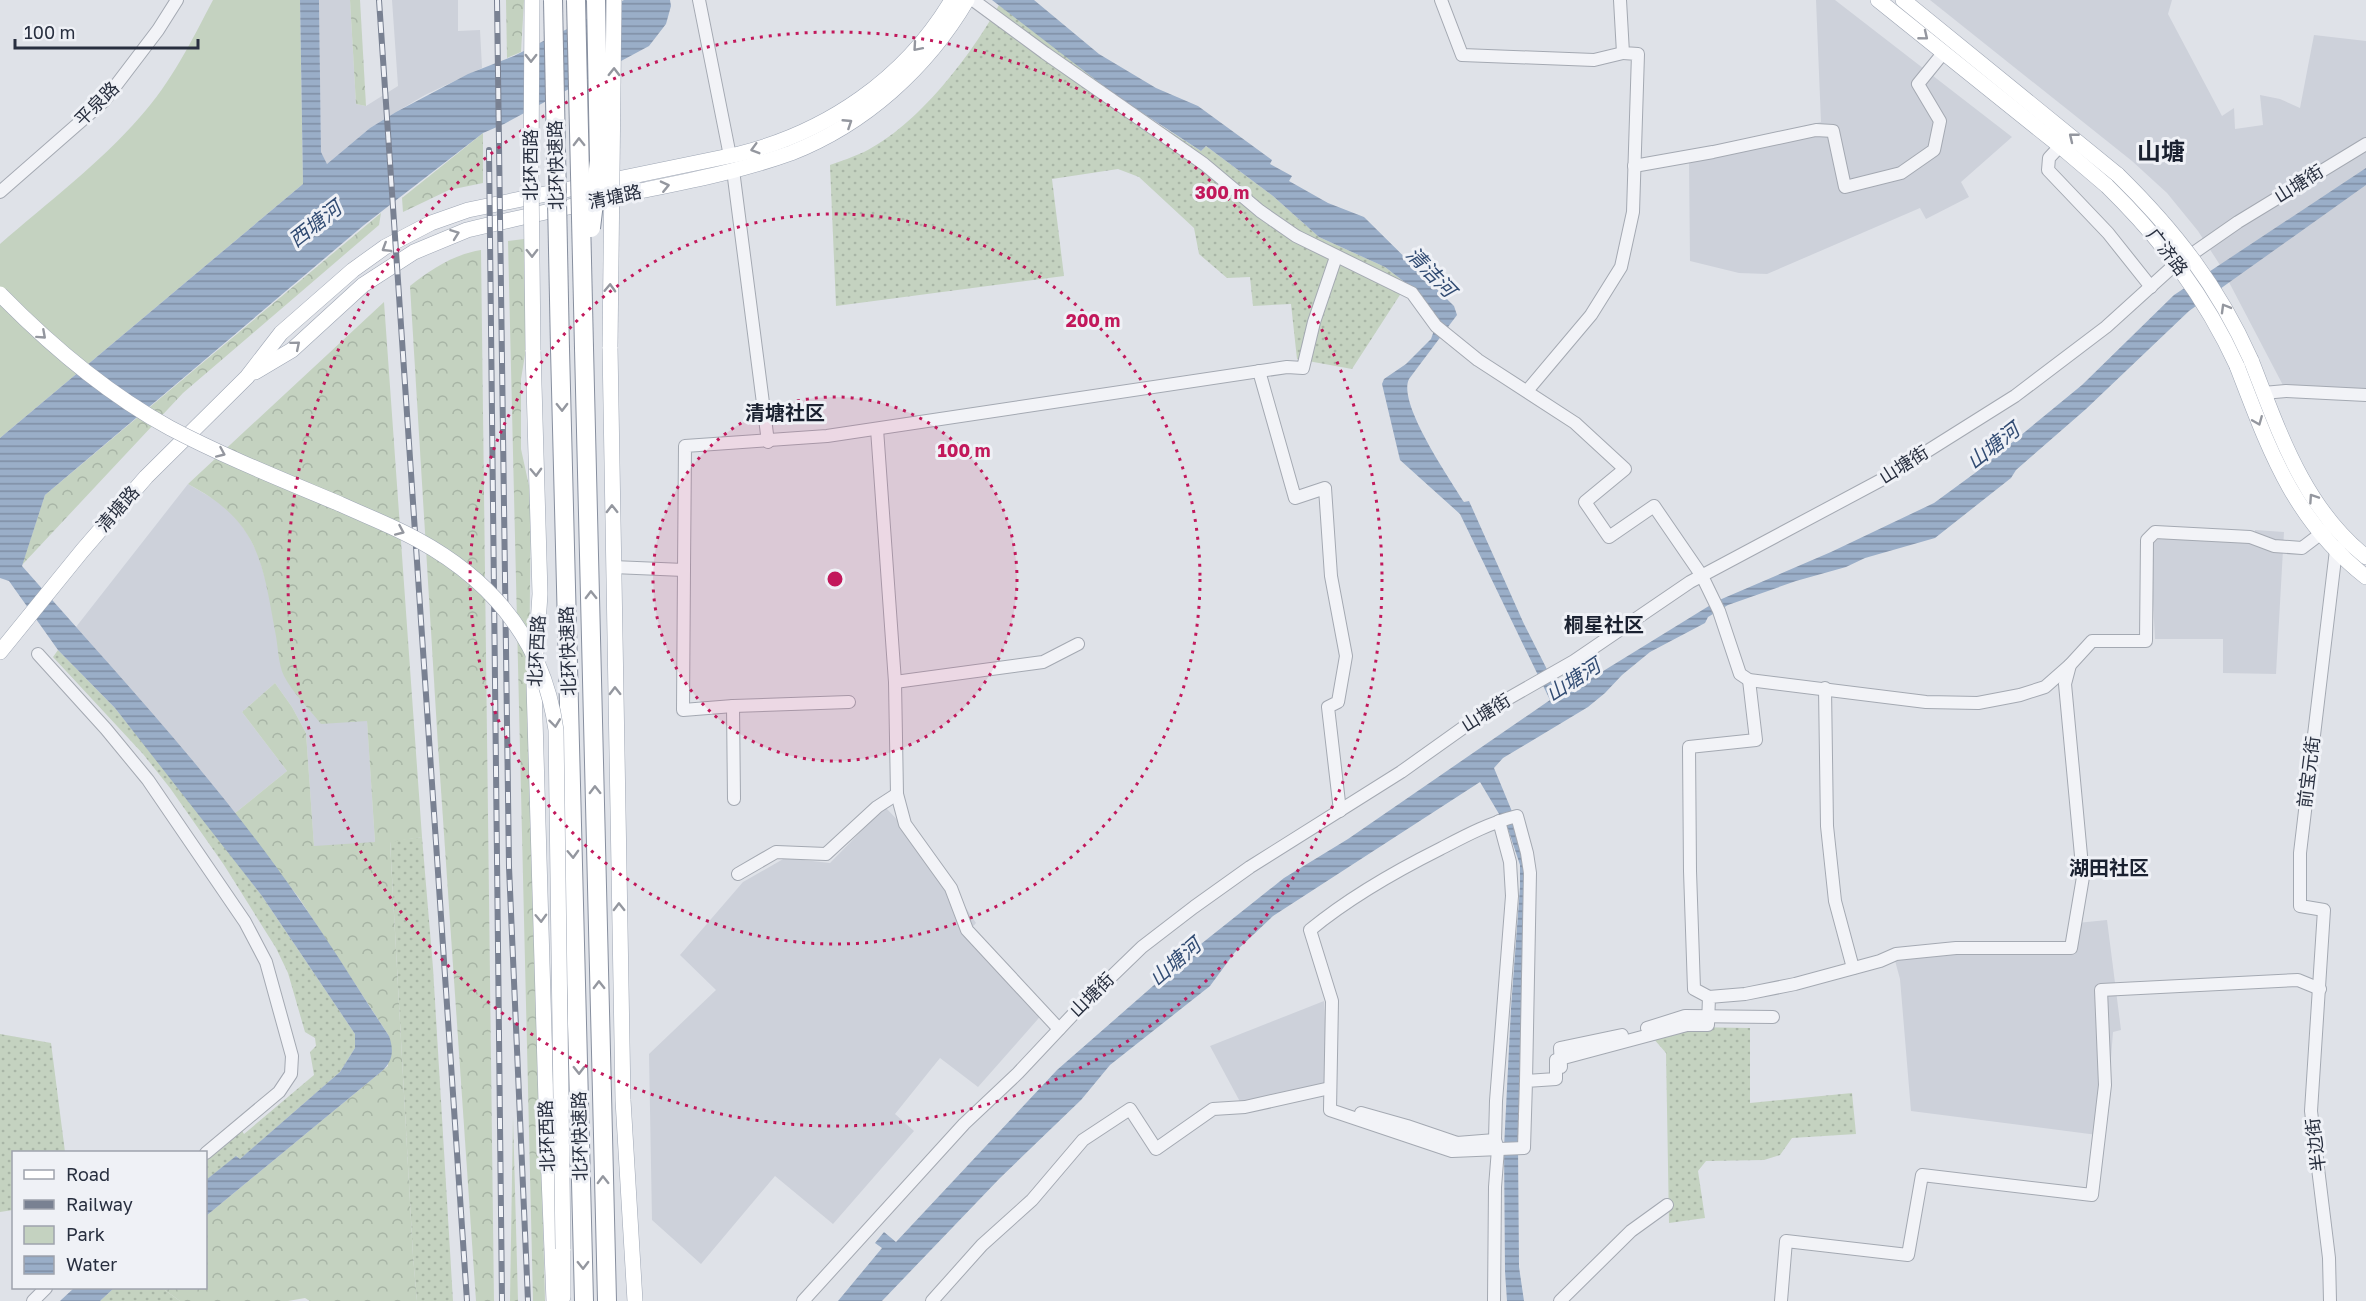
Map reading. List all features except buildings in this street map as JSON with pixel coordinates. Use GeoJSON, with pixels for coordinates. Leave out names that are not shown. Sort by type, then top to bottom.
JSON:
{"type":"FeatureCollection","features":[{"type":"Feature","properties":{"kind":"highway","name":"北环快速路"},"geometry":{"type":"LineString","coordinates":[[553,0],[584,1301]]}},
{"type":"Feature","properties":{"kind":"highway","name":"北环快速路"},"geometry":{"type":"LineString","coordinates":[[576,0],[607,1301]]}},
{"type":"Feature","properties":{"kind":"highway"},"geometry":{"type":"LineString","coordinates":[[583,292],[599,161],[596,0]]}},
{"type":"Feature","properties":{"kind":"highway"},"geometry":{"type":"LineString","coordinates":[[604,1223],[615,1301]]}},
{"type":"Feature","properties":{"kind":"main road","name":"北环西路"},"geometry":{"type":"LineString","coordinates":[[532,0],[533,350],[540,594],[534,684],[554,1301]]}},
{"type":"Feature","properties":{"kind":"main road"},"geometry":{"type":"LineString","coordinates":[[614,0],[610,347],[613,567],[623,1100],[635,1301]]}},
{"type":"Feature","properties":{"kind":"main road","name":"清塘路"},"geometry":{"type":"LineString","coordinates":[[732,163],[810,128],[866,96],[909,57],[933,29],[952,0]]}},
{"type":"Feature","properties":{"kind":"main road","name":"清塘路"},"geometry":{"type":"LineString","coordinates":[[0,652],[146,477],[248,377],[292,350],[363,285],[434,242],[467,230],[732,163],[806,147],[869,110],[921,63],[950,27],[967,0]]}},
{"type":"Feature","properties":{"kind":"main road","name":"广济路"},"geometry":{"type":"LineString","coordinates":[[1878,0],[2060,146],[2113,180]]}},
{"type":"Feature","properties":{"kind":"main road","name":"广济路"},"geometry":{"type":"LineString","coordinates":[[1903,0],[2168,227],[2202,270],[2230,316],[2277,467],[2298,503],[2327,529],[2366,577]]}},
{"type":"Feature","properties":{"kind":"main road"},"geometry":{"type":"LineString","coordinates":[[0,294],[57,349],[137,409],[200,442],[430,546],[491,594],[527,639],[539,663],[549,692],[556,730],[563,1301]]}},
{"type":"Feature","properties":{"kind":"main road","name":"广济路"},"geometry":{"type":"LineString","coordinates":[[2244,363],[2264,393],[2294,465],[2311,494],[2327,529]]}},
{"type":"Feature","properties":{"kind":"main road","name":"广济路"},"geometry":{"type":"LineString","coordinates":[[2340,545],[2366,557]]}},
{"type":"Feature","properties":{"kind":"street","name":"平泉路"},"geometry":{"type":"LineString","coordinates":[[0,192],[104,101],[159,30],[177,0]]}},
{"type":"Feature","properties":{"kind":"street"},"geometry":{"type":"LineString","coordinates":[[699,0],[732,163],[768,442]]}},
{"type":"Feature","properties":{"kind":"street"},"geometry":{"type":"LineString","coordinates":[[973,0],[1204,164],[1260,211],[1296,236],[1412,293],[1440,329],[1478,360],[1575,423],[1625,470],[1585,502],[1610,537],[1653,506],[1702,576],[1719,611],[1740,674],[1749,680],[1926,702],[1978,703],[2020,695],[2045,687],[2070,666],[2092,641],[2146,641],[2147,540],[2155,532],[2250,537],[2274,546],[2302,548],[2327,529]]}},
{"type":"Feature","properties":{"kind":"street"},"geometry":{"type":"LineString","coordinates":[[1441,0],[1462,55],[1594,60],[1623,53],[1638,54],[1633,212],[1621,267],[1591,315],[1527,391]]}},
{"type":"Feature","properties":{"kind":"street"},"geometry":{"type":"LineString","coordinates":[[1620,0],[1623,53]]}},
{"type":"Feature","properties":{"kind":"street"},"geometry":{"type":"LineString","coordinates":[[1634,166],[1816,130],[1833,131],[1845,187],[1901,172],[1934,150],[1940,121],[1918,84],[1944,52]]}},
{"type":"Feature","properties":{"kind":"street","name":"山塘街"},"geometry":{"type":"LineString","coordinates":[[803,1301],[964,1124],[1018,1073],[1142,947],[1250,867],[1401,772],[1488,710],[1552,674],[1702,576],[1883,479],[2015,396],[2106,327],[2169,270],[2238,222],[2366,144]]}},
{"type":"Feature","properties":{"kind":"street"},"geometry":{"type":"LineString","coordinates":[[2060,146],[2049,158],[2048,170],[2108,233],[2151,287]]}},
{"type":"Feature","properties":{"kind":"street"},"geometry":{"type":"LineString","coordinates":[[849,702],[682,710],[685,446],[768,442],[877,429],[1287,367],[1303,368],[1314,322],[1336,256]]}},
{"type":"Feature","properties":{"kind":"street"},"geometry":{"type":"LineString","coordinates":[[1259,372],[1295,498],[1325,488],[1331,576],[1346,656],[1338,702],[1328,707],[1340,810]]}},
{"type":"Feature","properties":{"kind":"street"},"geometry":{"type":"LineString","coordinates":[[2264,393],[2286,391],[2366,395]]}},
{"type":"Feature","properties":{"kind":"street"},"geometry":{"type":"LineString","coordinates":[[877,429],[895,682],[897,794],[905,824],[951,888],[968,930],[1059,1029]]}},
{"type":"Feature","properties":{"kind":"street","name":"前宝元街"},"geometry":{"type":"LineString","coordinates":[[2320,989],[2324,910],[2300,906],[2300,852],[2340,545]]}},
{"type":"Feature","properties":{"kind":"street"},"geometry":{"type":"LineString","coordinates":[[613,567],[684,570]]}},
{"type":"Feature","properties":{"kind":"street"},"geometry":{"type":"LineString","coordinates":[[895,682],[1042,662],[1078,644]]}},
{"type":"Feature","properties":{"kind":"street"},"geometry":{"type":"LineString","coordinates":[[38,654],[106,729],[148,780],[245,922],[266,962],[292,1056],[291,1074],[279,1092],[207,1152]]}},
{"type":"Feature","properties":{"kind":"street"},"geometry":{"type":"LineString","coordinates":[[1749,680],[1756,740],[1689,747],[1689,861],[1694,989],[1709,997],[1795,984],[1880,961],[1896,954],[1956,948],[2071,948],[2083,877],[2065,684],[2070,666]]}},
{"type":"Feature","properties":{"kind":"street"},"geometry":{"type":"LineString","coordinates":[[1825,688],[1828,837],[1835,901],[1853,969]]}},
{"type":"Feature","properties":{"kind":"street"},"geometry":{"type":"LineString","coordinates":[[733,706],[734,799]]}},
{"type":"Feature","properties":{"kind":"street"},"geometry":{"type":"LineString","coordinates":[[738,874],[776,852],[825,854],[877,807],[897,794]]}},
{"type":"Feature","properties":{"kind":"street"},"geometry":{"type":"LineString","coordinates":[[1336,1108],[1378,1117],[1457,1143],[1525,1147],[1530,1078],[1530,873],[1527,853],[1515,816],[1500,820],[1389,875],[1328,915],[1310,930],[1332,1000],[1330,1110],[1452,1151],[1499,1146]]}},
{"type":"Feature","properties":{"kind":"street"},"geometry":{"type":"LineString","coordinates":[[1494,1301],[1496,1187],[1507,942],[1512,896],[1510,862],[1500,820]]}},
{"type":"Feature","properties":{"kind":"street"},"geometry":{"type":"LineString","coordinates":[[1781,1301],[1786,1241],[1908,1255],[1922,1175],[2092,1195],[2105,1085],[2102,990],[2298,980],[2320,989]]}},
{"type":"Feature","properties":{"kind":"street","name":"半边街"},"geometry":{"type":"LineString","coordinates":[[2320,989],[2311,1111],[2329,1258],[2330,1301]]}},
{"type":"Feature","properties":{"kind":"street"},"geometry":{"type":"LineString","coordinates":[[1530,1078],[1556,1079],[1556,1060],[1687,1025],[1708,1025],[1709,997]]}},
{"type":"Feature","properties":{"kind":"street"},"geometry":{"type":"LineString","coordinates":[[1530,1078],[1561,1074],[1560,1048],[1631,1033],[1685,1016],[1773,1017]]}},
{"type":"Feature","properties":{"kind":"street"},"geometry":{"type":"LineString","coordinates":[[932,1301],[982,1245],[1032,1200],[1083,1140],[1130,1109],[1156,1149],[1213,1109],[1245,1107],[1330,1088]]}},
{"type":"Feature","properties":{"kind":"street"},"geometry":{"type":"LineString","coordinates":[[1560,1301],[1631,1231],[1667,1205]]}},
{"type":"Feature","properties":{"kind":"street"},"geometry":{"type":"LineString","coordinates":[[33,1301],[44,1289]]}},
{"type":"Feature","properties":{"kind":"shaded area"},"geometry":{"type":"Polygon","coordinates":[[[319,0],[350,0],[356,104],[366,106],[398,86],[392,0],[458,0],[458,31],[480,30],[482,68],[425,95],[370,128],[327,164],[321,153],[319,0]]]}},
{"type":"Feature","properties":{"kind":"shaded area"},"geometry":{"type":"Polygon","coordinates":[[[1816,0],[1835,0],[2012,137],[1961,182],[1969,197],[1926,219],[1920,208],[1767,274],[1739,273],[1690,261],[1689,162],[1740,141],[1821,122],[1816,0]]]}},
{"type":"Feature","properties":{"kind":"shaded area"},"geometry":{"type":"Polygon","coordinates":[[[1930,0],[2172,0],[2168,14],[2222,116],[2234,108],[2235,129],[2263,125],[2260,95],[2280,99],[2300,108],[2314,35],[2366,41],[2366,395],[2286,391],[2220,265],[2198,231],[2167,193],[2132,161],[1930,0]]]}},
{"type":"Feature","properties":{"kind":"shaded area"},"geometry":{"type":"Polygon","coordinates":[[[188,484],[222,504],[235,517],[258,554],[265,578],[367,720],[375,842],[314,847],[306,733],[292,707],[275,683],[242,712],[287,771],[234,814],[168,732],[76,627],[188,484]]]}},
{"type":"Feature","properties":{"kind":"shaded area"},"geometry":{"type":"Polygon","coordinates":[[[2255,530],[2284,532],[2276,674],[2223,673],[2223,639],[2155,639],[2150,546],[2162,536],[2254,541],[2255,530]]]}},
{"type":"Feature","properties":{"kind":"shaded area"},"geometry":{"type":"Polygon","coordinates":[[[885,807],[929,853],[976,923],[967,933],[1045,1011],[978,1087],[940,1058],[895,1114],[914,1131],[833,1224],[775,1176],[701,1264],[652,1220],[649,1054],[716,990],[680,955],[743,882],[785,858],[830,863],[885,807]]]}},
{"type":"Feature","properties":{"kind":"shaded area"},"geometry":{"type":"Polygon","coordinates":[[[2107,920],[2121,1030],[2113,1032],[2105,1136],[1911,1111],[1900,979],[1894,957],[1952,951],[2077,951],[2077,923],[2107,920]]]}},
{"type":"Feature","properties":{"kind":"shaded area"},"geometry":{"type":"Polygon","coordinates":[[[1324,1001],[1329,1091],[1245,1111],[1210,1046],[1324,1001]]]}},
{"type":"Feature","properties":{"kind":"green space"},"geometry":{"type":"Polygon","coordinates":[[[213,0],[300,0],[303,184],[0,438],[0,244],[90,167],[140,117],[171,76],[213,0]]]}},
{"type":"Feature","properties":{"kind":"green space"},"geometry":{"type":"Polygon","coordinates":[[[350,0],[360,0],[366,106],[356,104],[350,0]]]}},
{"type":"Feature","properties":{"kind":"green space"},"geometry":{"type":"Polygon","coordinates":[[[506,0],[524,0],[521,52],[507,58],[506,0]]]}},
{"type":"Feature","properties":{"kind":"green space"},"geometry":{"type":"Polygon","coordinates":[[[999,5],[1157,123],[1201,151],[1206,146],[1273,196],[1319,237],[1385,267],[1407,284],[1352,369],[1297,359],[1291,304],[1253,306],[1250,277],[1227,278],[1199,254],[1194,228],[1139,177],[1118,169],[1052,179],[1064,276],[836,306],[830,165],[864,152],[884,140],[923,108],[974,46],[999,5]]]}},
{"type":"Feature","properties":{"kind":"green space"},"geometry":{"type":"Polygon","coordinates":[[[483,133],[483,183],[449,190],[403,212],[402,198],[483,133]]]}},
{"type":"Feature","properties":{"kind":"green space"},"geometry":{"type":"Polygon","coordinates":[[[381,213],[379,225],[183,393],[22,565],[45,495],[381,213]]]}},
{"type":"Feature","properties":{"kind":"green space"},"geometry":{"type":"Polygon","coordinates":[[[524,239],[526,349],[521,379],[521,449],[531,495],[529,681],[545,1301],[533,1301],[508,241],[524,239]]]}},
{"type":"Feature","properties":{"kind":"green space"},"geometry":{"type":"Polygon","coordinates":[[[481,250],[494,1301],[476,1301],[438,746],[410,286],[444,263],[481,250]]]}},
{"type":"Feature","properties":{"kind":"green space"},"geometry":{"type":"Polygon","coordinates":[[[384,302],[422,837],[390,842],[417,1301],[310,1301],[305,1298],[288,1301],[180,1301],[163,1289],[207,1289],[207,1215],[388,1066],[389,1036],[299,898],[234,814],[287,771],[242,712],[275,683],[292,707],[306,733],[314,846],[375,842],[367,721],[321,724],[296,695],[282,671],[266,583],[253,544],[229,512],[188,484],[384,302]]]}},
{"type":"Feature","properties":{"kind":"green space"},"geometry":{"type":"Polygon","coordinates":[[[58,650],[115,708],[262,896],[355,1034],[355,1048],[340,1072],[239,1160],[237,1156],[207,1179],[207,1156],[240,1128],[244,1134],[314,1075],[310,1052],[316,1046],[315,1038],[305,1032],[288,973],[276,948],[224,865],[143,754],[53,657],[58,650]]]}},
{"type":"Feature","properties":{"kind":"green space"},"geometry":{"type":"Polygon","coordinates":[[[422,837],[433,968],[453,1301],[417,1301],[413,1256],[390,841],[422,837]]]}},
{"type":"Feature","properties":{"kind":"green space"},"geometry":{"type":"Polygon","coordinates":[[[1689,1027],[1750,1028],[1750,1103],[1852,1093],[1856,1134],[1792,1138],[1780,1155],[1764,1160],[1706,1161],[1698,1171],[1705,1218],[1669,1223],[1666,1053],[1653,1038],[1689,1027]]]}},
{"type":"Feature","properties":{"kind":"green space"},"geometry":{"type":"Polygon","coordinates":[[[0,1034],[51,1043],[65,1151],[12,1151],[12,1210],[0,1212],[0,1034]]]}},
{"type":"Feature","properties":{"kind":"green space"},"geometry":{"type":"Polygon","coordinates":[[[513,1116],[518,1301],[510,1301],[513,1116]]]}},
{"type":"Feature","properties":{"kind":"green space"},"geometry":{"type":"Polygon","coordinates":[[[113,1289],[163,1289],[180,1301],[100,1301],[113,1289]]]}},
{"type":"Feature","properties":{"kind":"water","name":"西塘河"},"geometry":{"type":"Polygon","coordinates":[[[300,0],[319,0],[321,152],[327,164],[370,128],[468,74],[514,56],[624,0],[670,0],[671,6],[666,24],[649,46],[483,133],[364,225],[45,495],[22,566],[165,728],[234,812],[311,916],[391,1041],[390,1059],[382,1071],[207,1215],[207,1179],[236,1156],[240,1159],[340,1072],[355,1048],[355,1034],[262,896],[115,708],[58,650],[9,581],[0,578],[0,438],[303,184],[300,0]]]}},
{"type":"Feature","properties":{"kind":"water"},"geometry":{"type":"Polygon","coordinates":[[[992,0],[1034,0],[1099,54],[1156,88],[1198,106],[1272,160],[1270,164],[1292,176],[1289,181],[1328,203],[1364,217],[1454,306],[1457,315],[1409,379],[1407,390],[1411,405],[1417,422],[1437,459],[1464,502],[1469,501],[1524,624],[1561,697],[1717,601],[1831,552],[1934,503],[1975,473],[2082,385],[2174,295],[2366,168],[2366,185],[2189,311],[2086,409],[2016,470],[2011,478],[1935,538],[1865,558],[1846,567],[1796,581],[1728,605],[1708,617],[1705,623],[1650,652],[1588,707],[1503,758],[1494,768],[1518,826],[1528,872],[1518,1145],[1519,1267],[1524,1301],[1507,1301],[1505,1271],[1504,1148],[1520,865],[1508,829],[1480,782],[1273,916],[1235,952],[1210,986],[1110,1065],[1081,1100],[1000,1178],[882,1301],[838,1301],[882,1248],[875,1243],[884,1232],[896,1242],[1057,1070],[1201,944],[1284,878],[1348,839],[1550,700],[1460,514],[1400,460],[1382,384],[1384,379],[1406,364],[1431,339],[1437,322],[1434,313],[1407,284],[1385,267],[1319,237],[1273,196],[1206,146],[1201,151],[1118,97],[992,0]]]}},
{"type":"Feature","properties":{"kind":"water"},"geometry":{"type":"Polygon","coordinates":[[[73,1289],[113,1289],[100,1301],[60,1301],[73,1289]]]}},
{"type":"Feature","properties":{"kind":"railway"},"geometry":{"type":"LineString","coordinates":[[379,0],[467,1301]]}},
{"type":"Feature","properties":{"kind":"railway"},"geometry":{"type":"LineString","coordinates":[[497,0],[509,867],[528,1301]]}},
{"type":"Feature","properties":{"kind":"railway"},"geometry":{"type":"LineString","coordinates":[[489,150],[502,1301]]}},
{"type":"Feature","properties":{"kind":"district","name":"山塘"},"geometry":{"type":"Point","coordinates":[2161,152]}},
{"type":"Feature","properties":{"kind":"district","name":"清塘社区"},"geometry":{"type":"Point","coordinates":[785,413]}},
{"type":"Feature","properties":{"kind":"district","name":"桐星社区"},"geometry":{"type":"Point","coordinates":[1604,625]}},
{"type":"Feature","properties":{"kind":"district","name":"湖田社区"},"geometry":{"type":"Point","coordinates":[2109,868]}},
{"type":"Feature","properties":{"kind":"water label","name":"清洁河"},"geometry":{"type":"Point","coordinates":[1431,272]}},
{"type":"Feature","properties":{"kind":"water label","name":"山塘河"},"geometry":{"type":"Point","coordinates":[1993,446]}},
{"type":"Feature","properties":{"kind":"water label","name":"山塘河"},"geometry":{"type":"Point","coordinates":[1573,680]}},
{"type":"Feature","properties":{"kind":"water label","name":"山塘河"},"geometry":{"type":"Point","coordinates":[1175,962]}}]}
